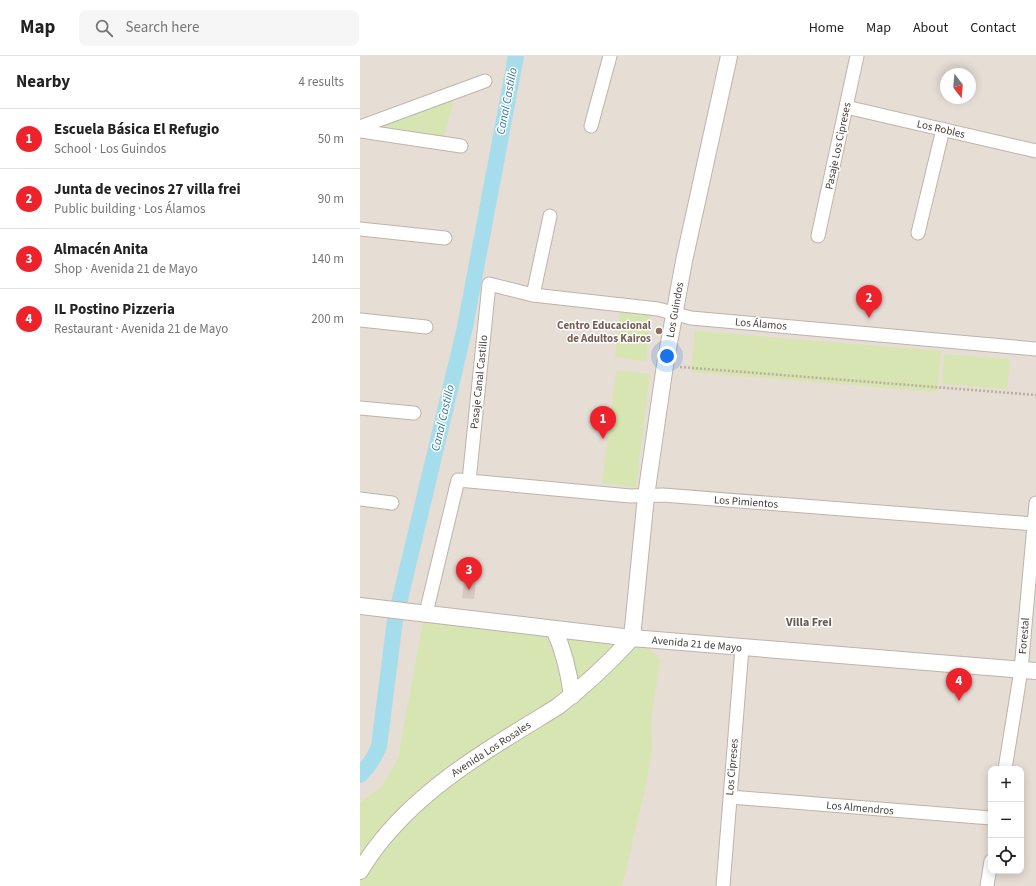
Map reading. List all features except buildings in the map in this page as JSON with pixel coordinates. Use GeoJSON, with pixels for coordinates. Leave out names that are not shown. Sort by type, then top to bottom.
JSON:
{"type":"FeatureCollection","features":[{"type":"Feature","properties":{"kind":"street"},"geometry":{"type":"LineString","coordinates":[[591,126],[610,56]]}},
{"type":"Feature","properties":{"kind":"street","name":"Los Guindos"},"geometry":{"type":"LineString","coordinates":[[632,638],[646,496],[665,365],[694,212],[729,56]]}},
{"type":"Feature","properties":{"kind":"street","name":"Pasaje Los Cipreses"},"geometry":{"type":"LineString","coordinates":[[818,236],[857,56]]}},
{"type":"Feature","properties":{"kind":"street"},"geometry":{"type":"LineString","coordinates":[[360,127],[485,81]]}},
{"type":"Feature","properties":{"kind":"street","name":"Los Robles"},"geometry":{"type":"LineString","coordinates":[[846,107],[1036,151]]}},
{"type":"Feature","properties":{"kind":"street"},"geometry":{"type":"LineString","coordinates":[[918,233],[943,129]]}},
{"type":"Feature","properties":{"kind":"street"},"geometry":{"type":"LineString","coordinates":[[360,131],[461,146]]}},
{"type":"Feature","properties":{"kind":"street"},"geometry":{"type":"LineString","coordinates":[[534,295],[550,216]]}},
{"type":"Feature","properties":{"kind":"street"},"geometry":{"type":"LineString","coordinates":[[360,229],[445,238]]}},
{"type":"Feature","properties":{"kind":"street","name":"Los Álamos"},"geometry":{"type":"LineString","coordinates":[[489,284],[534,295],[658,309],[691,318],[1036,349]]}},
{"type":"Feature","properties":{"kind":"street","name":"Pasaje Canal Castillo"},"geometry":{"type":"LineString","coordinates":[[418,612],[464,481],[489,284]]}},
{"type":"Feature","properties":{"kind":"street"},"geometry":{"type":"LineString","coordinates":[[360,320],[426,327]]}},
{"type":"Feature","properties":{"kind":"street"},"geometry":{"type":"LineString","coordinates":[[360,408],[414,413]]}},
{"type":"Feature","properties":{"kind":"street","name":"Los Pimientos"},"geometry":{"type":"LineString","coordinates":[[464,481],[630,496],[663,496],[1034,524]]}},
{"type":"Feature","properties":{"kind":"street"},"geometry":{"type":"LineString","coordinates":[[360,499],[392,503]]}},
{"type":"Feature","properties":{"kind":"street","name":"Forestal"},"geometry":{"type":"LineString","coordinates":[[1006,766],[1029,671],[1036,503]]}},
{"type":"Feature","properties":{"kind":"street","name":"Avenida 21 de Mayo"},"geometry":{"type":"LineString","coordinates":[[360,606],[632,638],[1029,671]]}},
{"type":"Feature","properties":{"kind":"street"},"geometry":{"type":"LineString","coordinates":[[554,629],[567,663],[572,696]]}},
{"type":"Feature","properties":{"kind":"street","name":"Avenida Los Rosales"},"geometry":{"type":"LineString","coordinates":[[360,871],[372,853],[398,823],[444,780],[471,760],[558,707],[598,673],[632,638]]}},
{"type":"Feature","properties":{"kind":"street","name":"Los Cipreses"},"geometry":{"type":"LineString","coordinates":[[723,886],[742,648]]}},
{"type":"Feature","properties":{"kind":"street","name":"Los Almendros"},"geometry":{"type":"LineString","coordinates":[[730,797],[988,818]]}},
{"type":"Feature","properties":{"kind":"street"},"geometry":{"type":"LineString","coordinates":[[987,886],[989,874]]}},
{"type":"Feature","properties":{"kind":"path"},"geometry":{"type":"LineString","coordinates":[[665,365],[1036,395]]}},
{"type":"Feature","properties":{"kind":"shaded area"},"geometry":{"type":"Polygon","coordinates":[[[360,56],[1036,56],[1036,886],[360,886],[360,56]]]}},
{"type":"Feature","properties":{"kind":"green space"},"geometry":{"type":"Polygon","coordinates":[[[454,100],[444,136],[378,127],[454,100]]]}},
{"type":"Feature","properties":{"kind":"green space"},"geometry":{"type":"Polygon","coordinates":[[[620,309],[651,313],[646,361],[615,357],[620,309]]]}},
{"type":"Feature","properties":{"kind":"green space"},"geometry":{"type":"Polygon","coordinates":[[[695,331],[941,351],[937,392],[691,372],[695,331]]]}},
{"type":"Feature","properties":{"kind":"green space"},"geometry":{"type":"Polygon","coordinates":[[[944,354],[1010,359],[1007,389],[942,384],[944,354]]]}},
{"type":"Feature","properties":{"kind":"green space"},"geometry":{"type":"Polygon","coordinates":[[[616,370],[650,374],[636,487],[602,483],[616,370]]]}},
{"type":"Feature","properties":{"kind":"green space"},"geometry":{"type":"Polygon","coordinates":[[[424,617],[649,649],[660,659],[651,720],[652,750],[646,785],[622,886],[360,886],[360,803],[383,785],[398,758],[424,617]]]}},
{"type":"Feature","properties":{"kind":"waterway","name":"Canal Castillo"},"geometry":{"type":"LineString","coordinates":[[360,775],[376,754],[379,746],[395,620],[465,327],[516,56]]}},
{"type":"Feature","properties":{"kind":"place","name":"Junta de vecinos 27 villa frei"},"geometry":{"type":"Point","coordinates":[869,318]}},
{"type":"Feature","properties":{"kind":"place","name":"Centro Educacional de Adultos Kairos"},"geometry":{"type":"Point","coordinates":[659,331]}},
{"type":"Feature","properties":{"kind":"place","name":"Escuela Básica El Refugio"},"geometry":{"type":"Point","coordinates":[603,439]}},
{"type":"Feature","properties":{"kind":"place","name":"Almacén Anita"},"geometry":{"type":"Point","coordinates":[469,590]}},
{"type":"Feature","properties":{"kind":"place","name":"IL Postino Pizzeria"},"geometry":{"type":"Point","coordinates":[959,701]}},
{"type":"Feature","properties":{"kind":"district","name":"Villa Frei"},"geometry":{"type":"Point","coordinates":[809,622]}}]}
